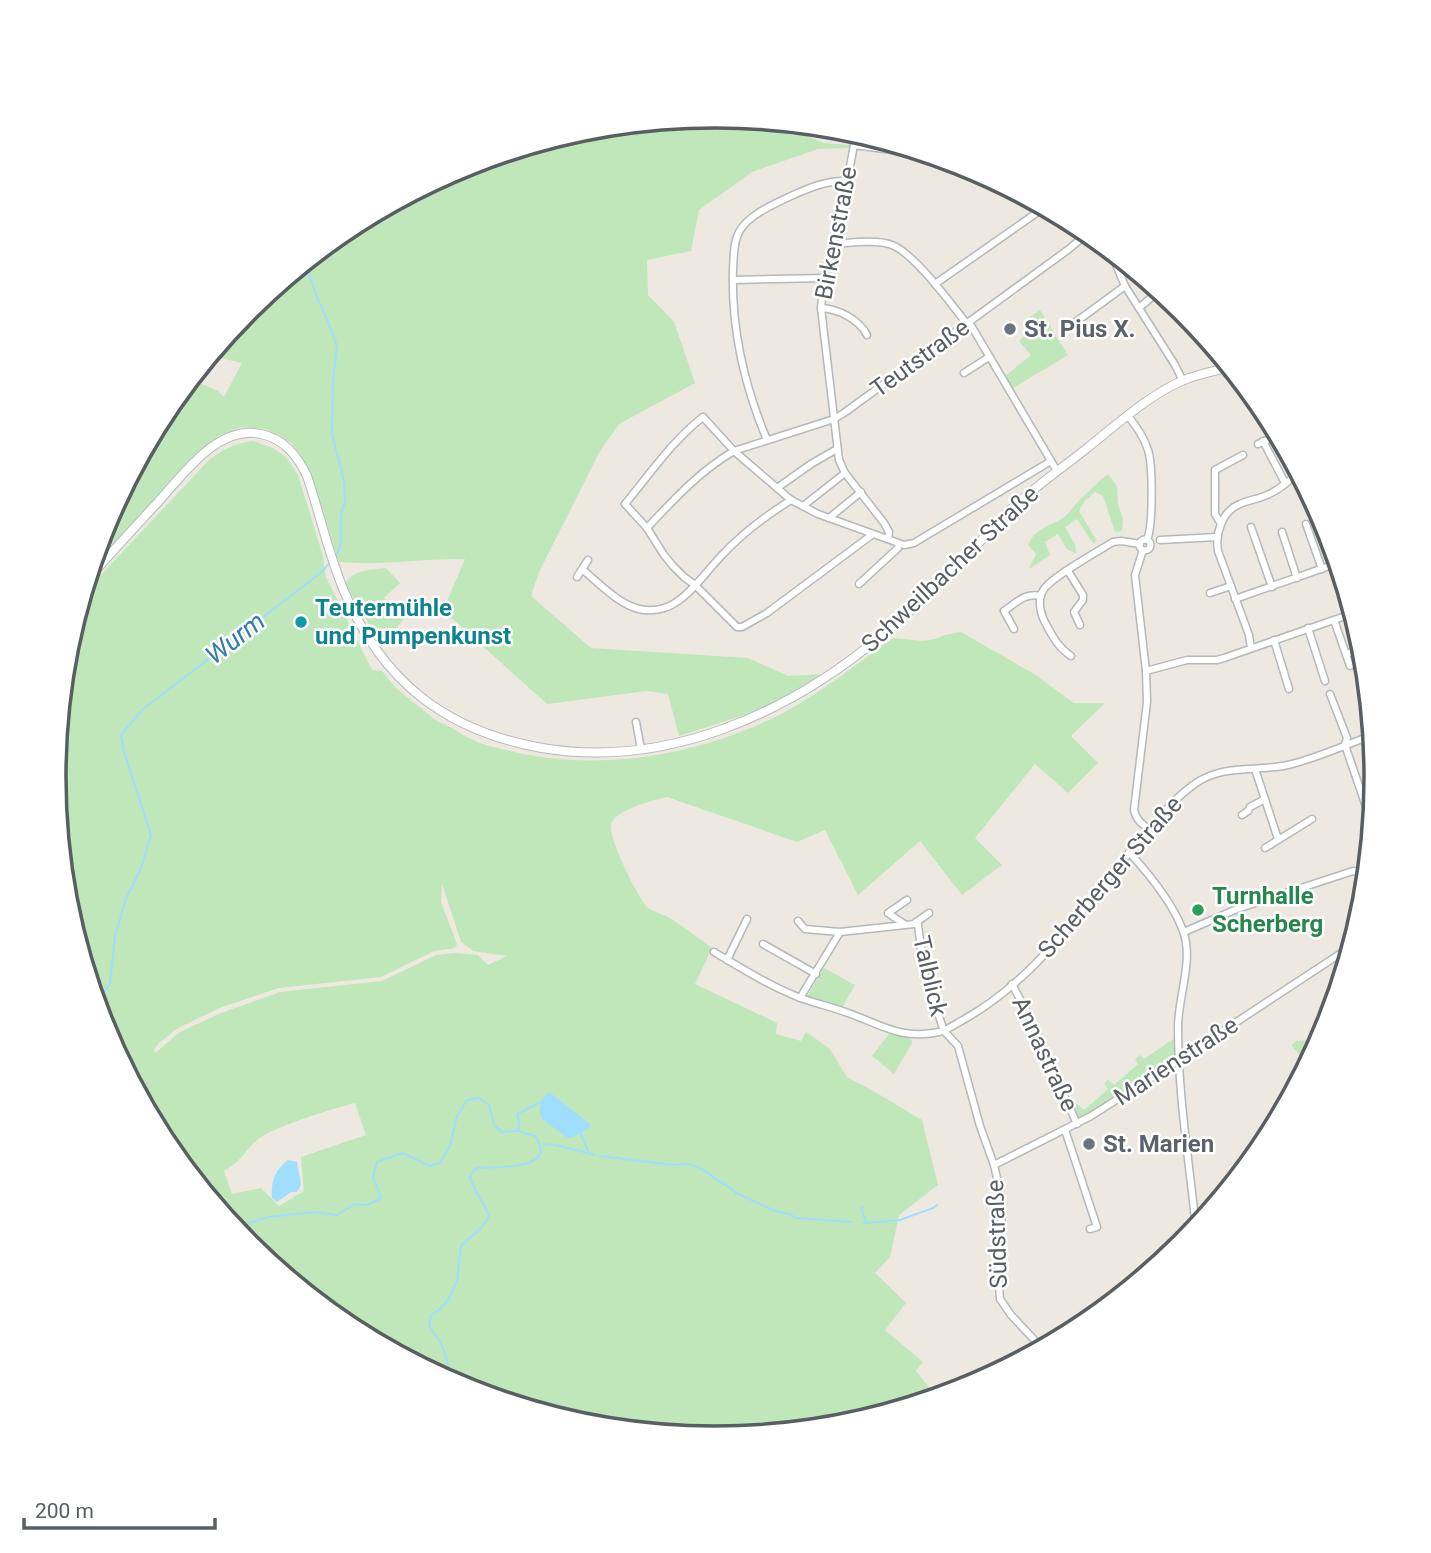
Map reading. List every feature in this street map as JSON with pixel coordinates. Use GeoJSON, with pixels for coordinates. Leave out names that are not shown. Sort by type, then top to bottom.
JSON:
{"type":"FeatureCollection","features":[{"type":"Feature","properties":{"kind":"main road","name":"Schweilbacher Straße"},"geometry":{"type":"LineString","coordinates":[[103,563],[214,444],[241,432],[256,432],[288,447],[300,462],[313,492],[338,575],[354,613],[371,642],[401,680],[439,711],[478,731],[522,744],[580,752],[640,749],[697,738],[749,720],[792,698],[843,666],[916,605],[1009,511],[1057,471],[1161,392],[1183,381],[1220,370]]}},
{"type":"Feature","properties":{"kind":"street"},"geometry":{"type":"LineString","coordinates":[[854,145],[873,148]]}},
{"type":"Feature","properties":{"kind":"street","name":"Birkenstraße"},"geometry":{"type":"LineString","coordinates":[[834,419],[821,309],[824,278],[854,145]]}},
{"type":"Feature","properties":{"kind":"street"},"geometry":{"type":"LineString","coordinates":[[767,440],[745,380],[738,350],[733,280],[734,247],[738,233],[757,214],[784,199],[830,182],[847,181]]}},
{"type":"Feature","properties":{"kind":"street"},"geometry":{"type":"LineString","coordinates":[[935,284],[1037,212]]}},
{"type":"Feature","properties":{"kind":"street","name":"Teutstraße"},"geometry":{"type":"LineString","coordinates":[[647,528],[722,458],[734,451],[834,419],[1080,240]]}},
{"type":"Feature","properties":{"kind":"street"},"geometry":{"type":"LineString","coordinates":[[833,244],[878,243],[894,246],[935,284],[968,323],[1057,471]]}},
{"type":"Feature","properties":{"kind":"street"},"geometry":{"type":"LineString","coordinates":[[1117,267],[1125,286],[1183,381]]}},
{"type":"Feature","properties":{"kind":"street"},"geometry":{"type":"LineString","coordinates":[[733,280],[824,278]]}},
{"type":"Feature","properties":{"kind":"street"},"geometry":{"type":"LineString","coordinates":[[1073,324],[1125,286]]}},
{"type":"Feature","properties":{"kind":"street"},"geometry":{"type":"LineString","coordinates":[[1139,308],[1152,297]]}},
{"type":"Feature","properties":{"kind":"street"},"geometry":{"type":"LineString","coordinates":[[821,309],[841,313],[864,328],[867,335]]}},
{"type":"Feature","properties":{"kind":"street"},"geometry":{"type":"LineString","coordinates":[[964,373],[989,357]]}},
{"type":"Feature","properties":{"kind":"street"},"geometry":{"type":"LineString","coordinates":[[1071,656],[1060,649],[1043,620],[1041,596],[1046,587],[1113,542],[1121,541],[1148,550],[1150,547],[1147,540],[1150,527],[1149,455],[1141,433],[1128,416]]}},
{"type":"Feature","properties":{"kind":"street"},"geometry":{"type":"LineString","coordinates":[[873,534],[743,627],[731,621],[668,561],[647,528],[625,504],[675,445],[703,417],[734,451],[791,500],[829,518],[888,539],[899,544]]}},
{"type":"Feature","properties":{"kind":"street"},"geometry":{"type":"LineString","coordinates":[[834,419],[841,466],[884,523],[889,533],[888,539]]}},
{"type":"Feature","properties":{"kind":"street"},"geometry":{"type":"LineString","coordinates":[[1264,441],[1285,483]]}},
{"type":"Feature","properties":{"kind":"street"},"geometry":{"type":"LineString","coordinates":[[777,488],[837,449]]}},
{"type":"Feature","properties":{"kind":"street"},"geometry":{"type":"LineString","coordinates":[[1221,524],[1215,514],[1215,470],[1243,456]]}},
{"type":"Feature","properties":{"kind":"street","name":"Schweilbacher Straße"},"geometry":{"type":"LineString","coordinates":[[859,584],[898,548],[899,544],[914,542],[1051,461]]}},
{"type":"Feature","properties":{"kind":"street"},"geometry":{"type":"LineString","coordinates":[[803,506],[845,473]]}},
{"type":"Feature","properties":{"kind":"street"},"geometry":{"type":"LineString","coordinates":[[1251,648],[1249,635],[1218,551],[1217,537],[1221,524],[1233,507],[1268,495],[1292,478]]}},
{"type":"Feature","properties":{"kind":"street"},"geometry":{"type":"LineString","coordinates":[[829,518],[861,492]]}},
{"type":"Feature","properties":{"kind":"street"},"geometry":{"type":"LineString","coordinates":[[583,570],[637,609],[667,607],[678,602],[744,534],[791,500]]}},
{"type":"Feature","properties":{"kind":"street"},"geometry":{"type":"LineString","coordinates":[[1306,524],[1322,569]]}},
{"type":"Feature","properties":{"kind":"street"},"geometry":{"type":"LineString","coordinates":[[1251,527],[1272,587]]}},
{"type":"Feature","properties":{"kind":"street"},"geometry":{"type":"LineString","coordinates":[[1282,532],[1297,578]]}},
{"type":"Feature","properties":{"kind":"street"},"geometry":{"type":"LineString","coordinates":[[1160,540],[1217,537]]}},
{"type":"Feature","properties":{"kind":"street"},"geometry":{"type":"LineString","coordinates":[[1141,547],[1135,575],[1147,702],[1134,810],[1135,816],[1149,829]]}},
{"type":"Feature","properties":{"kind":"street"},"geometry":{"type":"LineString","coordinates":[[577,578],[589,560]]}},
{"type":"Feature","properties":{"kind":"street"},"geometry":{"type":"LineString","coordinates":[[1235,599],[1329,566]]}},
{"type":"Feature","properties":{"kind":"street"},"geometry":{"type":"LineString","coordinates":[[1068,571],[1083,595],[1083,600],[1074,612],[1080,625]]}},
{"type":"Feature","properties":{"kind":"street"},"geometry":{"type":"LineString","coordinates":[[1210,593],[1231,586]]}},
{"type":"Feature","properties":{"kind":"street"},"geometry":{"type":"LineString","coordinates":[[1014,629],[1004,611],[1030,594],[1041,596]]}},
{"type":"Feature","properties":{"kind":"street"},"geometry":{"type":"LineString","coordinates":[[1146,671],[1187,660],[1217,660],[1344,617]]}},
{"type":"Feature","properties":{"kind":"street"},"geometry":{"type":"LineString","coordinates":[[1334,620],[1350,666]]}},
{"type":"Feature","properties":{"kind":"street"},"geometry":{"type":"LineString","coordinates":[[1308,628],[1325,681]]}},
{"type":"Feature","properties":{"kind":"street"},"geometry":{"type":"LineString","coordinates":[[1274,640],[1289,689]]}},
{"type":"Feature","properties":{"kind":"street"},"geometry":{"type":"LineString","coordinates":[[1347,654],[1352,652]]}},
{"type":"Feature","properties":{"kind":"street"},"geometry":{"type":"LineString","coordinates":[[1330,694],[1347,738],[1345,745],[1363,800]]}},
{"type":"Feature","properties":{"kind":"street"},"geometry":{"type":"LineString","coordinates":[[636,722],[640,749]]}},
{"type":"Feature","properties":{"kind":"street","name":"Scherberger Straße"},"geometry":{"type":"LineString","coordinates":[[944,1031],[995,1000],[1039,959],[1070,926],[1149,829],[1179,797],[1206,777],[1234,769],[1290,764],[1363,738]]}},
{"type":"Feature","properties":{"kind":"street"},"geometry":{"type":"LineString","coordinates":[[1255,769],[1278,839]]}},
{"type":"Feature","properties":{"kind":"street"},"geometry":{"type":"LineString","coordinates":[[1242,815],[1265,799]]}},
{"type":"Feature","properties":{"kind":"street"},"geometry":{"type":"LineString","coordinates":[[1359,820],[1363,818]]}},
{"type":"Feature","properties":{"kind":"street"},"geometry":{"type":"LineString","coordinates":[[1265,848],[1312,819]]}},
{"type":"Feature","properties":{"kind":"street"},"geometry":{"type":"LineString","coordinates":[[1129,852],[1150,877],[1184,932],[1186,956],[1178,1023],[1178,1060],[1194,1213]]}},
{"type":"Feature","properties":{"kind":"street"},"geometry":{"type":"LineString","coordinates":[[1184,932],[1237,909],[1357,872]]}},
{"type":"Feature","properties":{"kind":"street","name":"Talblick"},"geometry":{"type":"LineString","coordinates":[[904,924],[888,913],[907,900]]}},
{"type":"Feature","properties":{"kind":"street","name":"Talblick"},"geometry":{"type":"LineString","coordinates":[[798,921],[805,929],[840,932],[916,922],[929,913]]}},
{"type":"Feature","properties":{"kind":"street"},"geometry":{"type":"LineString","coordinates":[[727,960],[747,919]]}},
{"type":"Feature","properties":{"kind":"street","name":"Talblick"},"geometry":{"type":"LineString","coordinates":[[916,922],[924,972],[944,1031]]}},
{"type":"Feature","properties":{"kind":"street"},"geometry":{"type":"LineString","coordinates":[[800,998],[840,932]]}},
{"type":"Feature","properties":{"kind":"street"},"geometry":{"type":"LineString","coordinates":[[763,944],[816,974]]}},
{"type":"Feature","properties":{"kind":"street"},"geometry":{"type":"LineString","coordinates":[[714,952],[800,998],[846,1012],[890,1031],[913,1035],[944,1031]]}},
{"type":"Feature","properties":{"kind":"street","name":"Marienstraße"},"geometry":{"type":"LineString","coordinates":[[994,1166],[1077,1124],[1339,955]]}},
{"type":"Feature","properties":{"kind":"street","name":"Annastraße"},"geometry":{"type":"LineString","coordinates":[[1012,984],[1077,1124]]}},
{"type":"Feature","properties":{"kind":"street","name":"Südstraße"},"geometry":{"type":"LineString","coordinates":[[944,1031],[958,1046],[1000,1191],[1000,1300],[1036,1341]]}},
{"type":"Feature","properties":{"kind":"street"},"geometry":{"type":"LineString","coordinates":[[1065,1130],[1097,1227],[1090,1229]]}},
{"type":"Feature","properties":{"kind":"green space"},"geometry":{"type":"Polygon","coordinates":[[[673,129],[758,129],[784,131],[794,136],[795,133],[801,133],[824,143],[849,145],[849,148],[818,149],[752,172],[699,210],[691,251],[647,260],[648,295],[674,322],[695,383],[619,424],[600,451],[539,572],[531,596],[591,648],[748,658],[788,676],[823,674],[766,708],[679,736],[668,694],[647,691],[547,704],[447,614],[448,599],[465,559],[339,562],[310,471],[292,443],[266,429],[241,427],[218,436],[185,466],[107,551],[133,489],[153,452],[201,381],[200,383],[218,391],[224,397],[242,363],[220,358],[228,349],[257,318],[320,262],[391,214],[428,194],[507,162],[589,140],[631,133],[673,129]]]}},
{"type":"Feature","properties":{"kind":"green space"},"geometry":{"type":"Polygon","coordinates":[[[1040,310],[1068,355],[1013,388],[1005,376],[1031,355],[1019,341],[1031,330],[1024,321],[1040,310]]]}},
{"type":"Feature","properties":{"kind":"green space"},"geometry":{"type":"Polygon","coordinates":[[[253,441],[273,448],[286,457],[298,475],[323,556],[326,577],[372,670],[382,671],[397,689],[438,722],[486,745],[537,756],[573,760],[646,757],[681,750],[751,728],[783,713],[825,687],[893,638],[923,641],[961,632],[1034,674],[1074,703],[1105,703],[1071,736],[1098,763],[1068,793],[1035,764],[975,838],[1002,865],[962,895],[920,841],[858,895],[825,830],[797,842],[667,797],[627,810],[611,825],[614,842],[625,868],[648,908],[668,917],[712,948],[695,984],[777,1023],[776,1034],[801,1041],[806,1032],[829,1048],[847,1077],[922,1120],[938,1185],[899,1215],[890,1257],[875,1273],[906,1303],[885,1330],[923,1362],[916,1371],[930,1389],[842,1413],[800,1420],[716,1426],[631,1420],[589,1413],[507,1391],[428,1359],[391,1339],[320,1291],[257,1235],[201,1172],[153,1101],[133,1064],[101,985],[79,903],[72,861],[66,776],[72,692],[79,650],[98,578],[209,460],[230,447],[253,441]],[[442,884],[441,902],[457,944],[455,948],[434,951],[381,977],[279,988],[222,1007],[178,1028],[159,1043],[154,1049],[155,1053],[180,1032],[221,1013],[280,992],[382,981],[436,955],[478,955],[488,965],[507,956],[473,951],[461,942],[442,884]],[[355,1103],[318,1114],[263,1136],[224,1171],[232,1194],[261,1188],[279,1206],[304,1191],[301,1157],[366,1135],[355,1103]]]}},
{"type":"Feature","properties":{"kind":"green space"},"geometry":{"type":"Polygon","coordinates":[[[1108,474],[1117,486],[1118,504],[1123,519],[1122,531],[1115,532],[1103,496],[1095,492],[1079,511],[1097,541],[1093,543],[1077,519],[1065,527],[1075,544],[1076,554],[1067,549],[1058,534],[1045,542],[1050,555],[1029,569],[1036,554],[1028,545],[1035,534],[1065,517],[1108,474]]]}},
{"type":"Feature","properties":{"kind":"green space"},"geometry":{"type":"Polygon","coordinates":[[[386,568],[400,583],[384,598],[405,618],[380,647],[346,583],[358,573],[386,568]]]}},
{"type":"Feature","properties":{"kind":"green space"},"geometry":{"type":"Polygon","coordinates":[[[824,968],[855,985],[842,1008],[810,1000],[808,995],[824,968]]]}},
{"type":"Feature","properties":{"kind":"green space"},"geometry":{"type":"Polygon","coordinates":[[[889,1034],[911,1039],[912,1043],[894,1074],[872,1056],[889,1034]]]}},
{"type":"Feature","properties":{"kind":"green space"},"geometry":{"type":"Polygon","coordinates":[[[1175,1038],[1175,1058],[1078,1118],[1073,1106],[1076,1103],[1084,1110],[1108,1089],[1104,1083],[1108,1080],[1114,1085],[1138,1064],[1135,1059],[1140,1055],[1144,1059],[1175,1038]]]}},
{"type":"Feature","properties":{"kind":"green space"},"geometry":{"type":"Polygon","coordinates":[[[1297,1041],[1308,1041],[1301,1056],[1291,1045],[1297,1041]]]}},
{"type":"Feature","properties":{"kind":"water"},"geometry":{"type":"Polygon","coordinates":[[[549,1092],[591,1127],[568,1138],[542,1119],[541,1104],[549,1092]]]}},
{"type":"Feature","properties":{"kind":"water"},"geometry":{"type":"Polygon","coordinates":[[[288,1160],[297,1162],[301,1185],[297,1192],[291,1192],[277,1202],[272,1198],[273,1181],[288,1160]]]}},
{"type":"Feature","properties":{"kind":"waterway","name":"Wurm"},"geometry":{"type":"LineString","coordinates":[[309,272],[337,346],[332,434],[344,481],[345,502],[341,514],[341,541],[336,555]]}},
{"type":"Feature","properties":{"kind":"waterway","name":"Wurm"},"geometry":{"type":"LineString","coordinates":[[104,992],[110,984],[115,936],[126,899],[141,868],[151,835],[121,735],[142,710],[323,571],[330,562]]}},
{"type":"Feature","properties":{"kind":"waterway","name":"Wurm"},"geometry":{"type":"LineString","coordinates":[[247,1224],[268,1217],[315,1212],[337,1215],[355,1204],[368,1205],[381,1198],[373,1177],[377,1162],[403,1153],[429,1166],[440,1163],[450,1146],[457,1116],[467,1100],[479,1098],[489,1105],[494,1125],[502,1132],[518,1131],[535,1136],[540,1148],[539,1156],[532,1161],[521,1165],[476,1168],[470,1176],[489,1216],[482,1227],[461,1246],[457,1281],[448,1300],[431,1315],[429,1326],[442,1345],[448,1368]]}},
{"type":"Feature","properties":{"kind":"waterway"},"geometry":{"type":"LineString","coordinates":[[518,1130],[517,1114],[543,1101]]}},
{"type":"Feature","properties":{"kind":"waterway"},"geometry":{"type":"LineString","coordinates":[[580,1132],[589,1153],[595,1155]]}},
{"type":"Feature","properties":{"kind":"waterway"},"geometry":{"type":"LineString","coordinates":[[543,1144],[552,1145]]}},
{"type":"Feature","properties":{"kind":"waterway"},"geometry":{"type":"LineString","coordinates":[[555,1145],[588,1153]]}},
{"type":"Feature","properties":{"kind":"waterway"},"geometry":{"type":"LineString","coordinates":[[600,1156],[694,1166],[736,1193],[775,1211],[796,1218],[851,1222]]}},
{"type":"Feature","properties":{"kind":"waterway"},"geometry":{"type":"LineString","coordinates":[[864,1223],[900,1220],[937,1205]]}},
{"type":"Feature","properties":{"kind":"waterway"},"geometry":{"type":"LineString","coordinates":[[863,1207],[861,1208],[866,1222]]}},
{"type":"Feature","properties":{"kind":"place","name":"St. Pius X."},"geometry":{"type":"Point","coordinates":[1010,329]}},
{"type":"Feature","properties":{"kind":"place","name":"Teutermühle und Pumpenkunst"},"geometry":{"type":"Point","coordinates":[301,622]}},
{"type":"Feature","properties":{"kind":"place","name":"Turnhalle Scherberg"},"geometry":{"type":"Point","coordinates":[1198,910]}},
{"type":"Feature","properties":{"kind":"place","name":"St. Marien"},"geometry":{"type":"Point","coordinates":[1089,1144]}}]}
